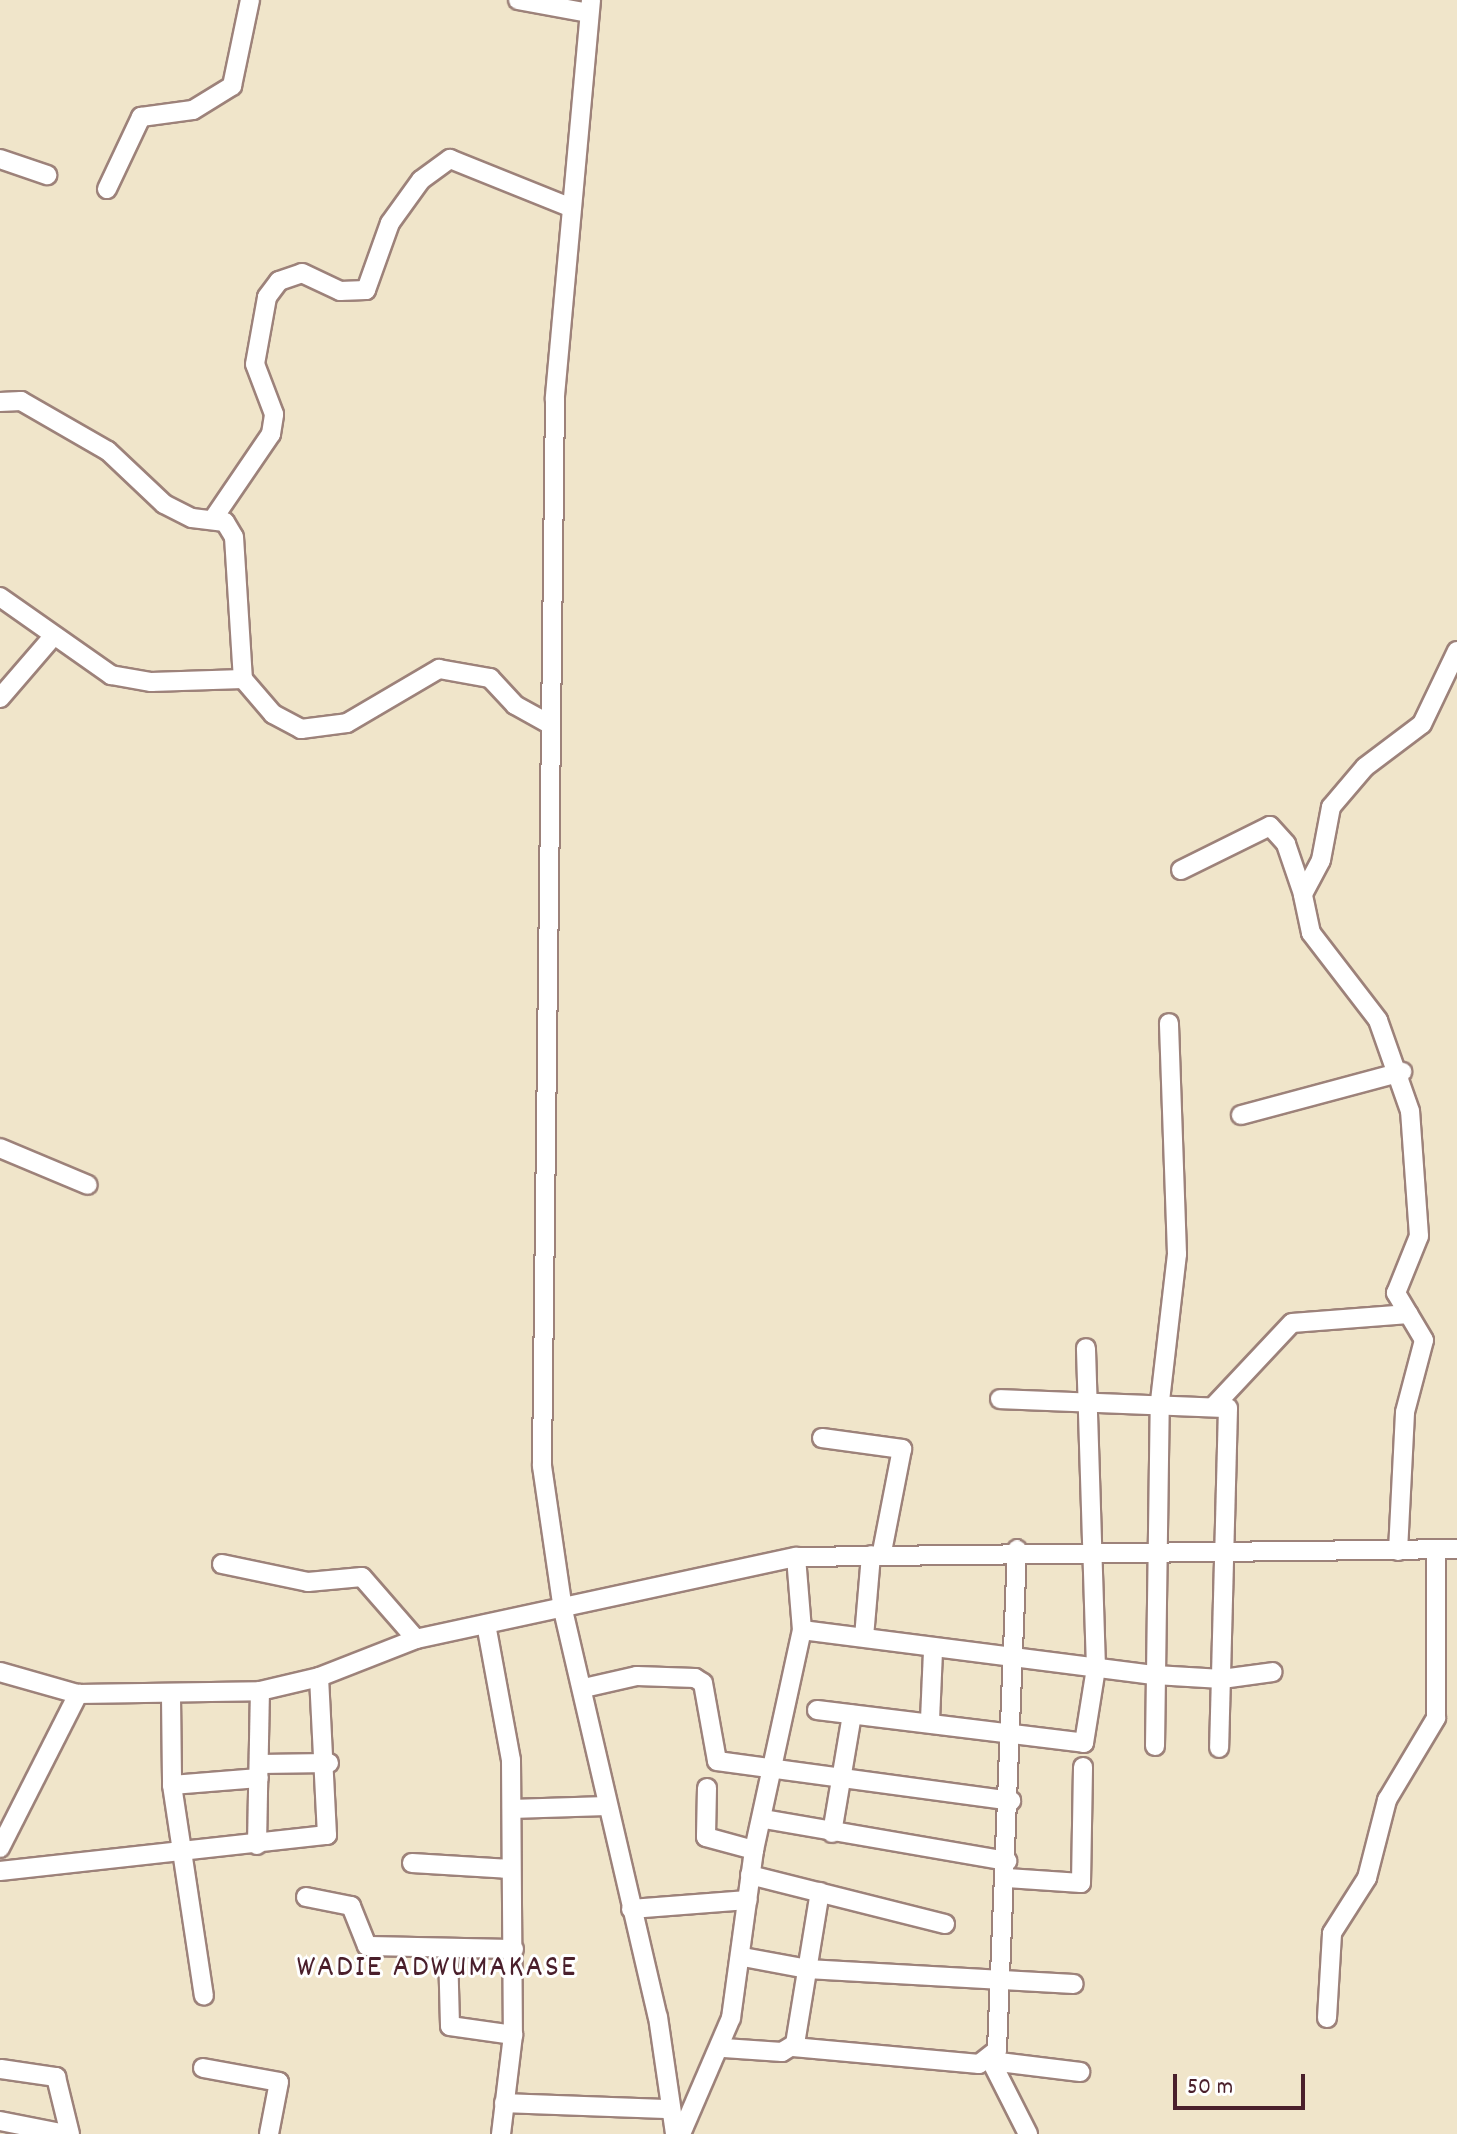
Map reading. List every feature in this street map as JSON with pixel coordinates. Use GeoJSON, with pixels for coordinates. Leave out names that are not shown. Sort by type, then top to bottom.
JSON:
{"type":"FeatureCollection","features":[{"type":"Feature","properties":{"kind":"street"},"geometry":{"type":"LineString","coordinates":[[107,189],[141,117],[193,110],[232,86],[250,0]]}},
{"type":"Feature","properties":{"kind":"street"},"geometry":{"type":"LineString","coordinates":[[518,0],[590,6],[567,206],[555,398],[549,724],[554,982],[541,1382],[543,1480],[563,1610],[584,1688],[606,1806],[658,2017],[675,2134]]}},
{"type":"Feature","properties":{"kind":"street"},"geometry":{"type":"LineString","coordinates":[[0,159],[47,175]]}},
{"type":"Feature","properties":{"kind":"street"},"geometry":{"type":"LineString","coordinates":[[213,519],[271,434],[274,414],[255,364],[267,297],[279,281],[302,273],[340,291],[366,290],[390,223],[421,180],[450,159],[567,206]]}},
{"type":"Feature","properties":{"kind":"street"},"geometry":{"type":"LineString","coordinates":[[0,402],[21,401],[108,451],[164,504],[225,522],[234,537],[243,679],[273,714],[301,729],[323,730],[439,669],[468,670],[549,724]]}},
{"type":"Feature","properties":{"kind":"street"},"geometry":{"type":"LineString","coordinates":[[0,597],[51,639],[111,675],[243,679]]}},
{"type":"Feature","properties":{"kind":"street"},"geometry":{"type":"LineString","coordinates":[[0,698],[51,639]]}},
{"type":"Feature","properties":{"kind":"street"},"geometry":{"type":"LineString","coordinates":[[1303,894],[1321,860],[1331,807],[1365,767],[1422,724],[1457,651]]}},
{"type":"Feature","properties":{"kind":"street"},"geometry":{"type":"LineString","coordinates":[[1181,870],[1270,826],[1286,844],[1303,894],[1311,933],[1370,1004],[1402,1072],[1419,1215],[1414,1257],[1396,1293],[1424,1340],[1405,1412],[1398,1551]]}},
{"type":"Feature","properties":{"kind":"street"},"geometry":{"type":"LineString","coordinates":[[1155,1746],[1160,1401],[1177,1254],[1169,1023]]}},
{"type":"Feature","properties":{"kind":"street"},"geometry":{"type":"LineString","coordinates":[[1241,1115],[1402,1072]]}},
{"type":"Feature","properties":{"kind":"street"},"geometry":{"type":"LineString","coordinates":[[0,1148],[88,1185]]}},
{"type":"Feature","properties":{"kind":"street"},"geometry":{"type":"LineString","coordinates":[[1213,1407],[1292,1323],[1409,1314]]}},
{"type":"Feature","properties":{"kind":"street"},"geometry":{"type":"LineString","coordinates":[[817,1710],[930,1720],[1014,1735],[1084,1743],[1096,1668],[1086,1348]]}},
{"type":"Feature","properties":{"kind":"street"},"geometry":{"type":"LineString","coordinates":[[1000,1399],[1160,1401],[1230,1412],[1222,1550],[1219,1748]]}},
{"type":"Feature","properties":{"kind":"street"},"geometry":{"type":"LineString","coordinates":[[822,1438],[902,1449],[876,1553],[864,1637]]}},
{"type":"Feature","properties":{"kind":"street"},"geometry":{"type":"LineString","coordinates":[[1017,1549],[1014,1735],[1004,1979],[991,2061],[1028,2134]]}},
{"type":"Feature","properties":{"kind":"street"},"geometry":{"type":"LineString","coordinates":[[0,1672],[78,1694],[171,1697],[260,1691],[319,1677],[416,1639],[563,1610],[619,1591],[796,1557],[1017,1549],[1159,1552],[1457,1549]]}},
{"type":"Feature","properties":{"kind":"street"},"geometry":{"type":"LineString","coordinates":[[1327,2018],[1332,1933],[1367,1878],[1393,1788],[1436,1718],[1436,1550]]}},
{"type":"Feature","properties":{"kind":"street"},"geometry":{"type":"LineString","coordinates":[[681,2134],[696,2090],[724,2048],[743,1957],[754,1850],[764,1819],[802,1630],[796,1557]]}},
{"type":"Feature","properties":{"kind":"street"},"geometry":{"type":"LineString","coordinates":[[222,1564],[308,1582],[362,1577],[416,1639]]}},
{"type":"Feature","properties":{"kind":"street"},"geometry":{"type":"LineString","coordinates":[[486,1624],[511,1760],[513,2035],[501,2134]]}},
{"type":"Feature","properties":{"kind":"street"},"geometry":{"type":"LineString","coordinates":[[802,1630],[864,1637],[933,1650],[1155,1675],[1222,1679],[1273,1672]]}},
{"type":"Feature","properties":{"kind":"street"},"geometry":{"type":"LineString","coordinates":[[930,1720],[933,1650]]}},
{"type":"Feature","properties":{"kind":"street"},"geometry":{"type":"LineString","coordinates":[[584,1688],[637,1676],[695,1678],[703,1683],[717,1761],[1011,1801]]}},
{"type":"Feature","properties":{"kind":"street"},"geometry":{"type":"LineString","coordinates":[[0,1871],[327,1835],[329,1763],[319,1677]]}},
{"type":"Feature","properties":{"kind":"street"},"geometry":{"type":"LineString","coordinates":[[257,1845],[260,1691]]}},
{"type":"Feature","properties":{"kind":"street"},"geometry":{"type":"LineString","coordinates":[[0,1848],[78,1694]]}},
{"type":"Feature","properties":{"kind":"street"},"geometry":{"type":"LineString","coordinates":[[171,1697],[172,1785],[204,1996]]}},
{"type":"Feature","properties":{"kind":"street"},"geometry":{"type":"LineString","coordinates":[[832,1833],[846,1779],[852,1715]]}},
{"type":"Feature","properties":{"kind":"street"},"geometry":{"type":"LineString","coordinates":[[172,1785],[329,1763]]}},
{"type":"Feature","properties":{"kind":"street"},"geometry":{"type":"LineString","coordinates":[[764,1819],[1081,1883],[1083,1767]]}},
{"type":"Feature","properties":{"kind":"street"},"geometry":{"type":"LineString","coordinates":[[707,1788],[706,1837],[754,1850]]}},
{"type":"Feature","properties":{"kind":"street"},"geometry":{"type":"LineString","coordinates":[[512,1809],[606,1806]]}},
{"type":"Feature","properties":{"kind":"street"},"geometry":{"type":"LineString","coordinates":[[412,1863],[510,1869]]}},
{"type":"Feature","properties":{"kind":"street"},"geometry":{"type":"LineString","coordinates":[[750,1875],[945,1924]]}},
{"type":"Feature","properties":{"kind":"street"},"geometry":{"type":"LineString","coordinates":[[793,2047],[820,1892]]}},
{"type":"Feature","properties":{"kind":"street"},"geometry":{"type":"LineString","coordinates":[[306,1897],[351,1906],[367,1946],[514,1949]]}},
{"type":"Feature","properties":{"kind":"street"},"geometry":{"type":"LineString","coordinates":[[631,1909],[748,1900]]}},
{"type":"Feature","properties":{"kind":"street"},"geometry":{"type":"LineString","coordinates":[[448,1949],[450,2026],[513,2035]]}},
{"type":"Feature","properties":{"kind":"street"},"geometry":{"type":"LineString","coordinates":[[743,1957],[807,1969],[1074,1984]]}},
{"type":"Feature","properties":{"kind":"street"},"geometry":{"type":"LineString","coordinates":[[724,2048],[793,2047],[991,2061],[1080,2072]]}},
{"type":"Feature","properties":{"kind":"street"},"geometry":{"type":"LineString","coordinates":[[203,2068],[279,2082],[269,2134]]}},
{"type":"Feature","properties":{"kind":"street"},"geometry":{"type":"LineString","coordinates":[[0,2121],[68,2134],[56,2077],[1,2069]]}},
{"type":"Feature","properties":{"kind":"street"},"geometry":{"type":"LineString","coordinates":[[504,2103],[670,2109]]}},
{"type":"Feature","properties":{"kind":"district","name":"WADIE ADWUMAKASE"},"geometry":{"type":"Point","coordinates":[437,1969]}}]}
